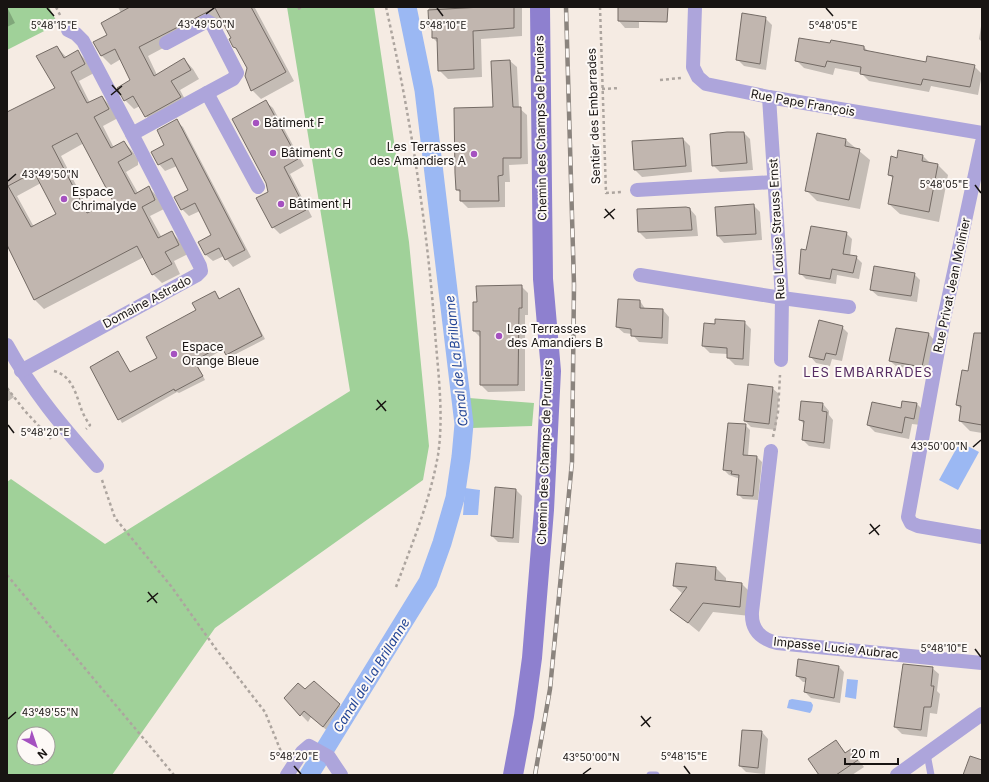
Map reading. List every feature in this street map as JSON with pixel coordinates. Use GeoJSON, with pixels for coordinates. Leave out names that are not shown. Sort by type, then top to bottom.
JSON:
{"type":"FeatureCollection","features":[{"type":"Feature","properties":{"kind":"street","name":"Chemin des Champs de Pruniers"},"geometry":{"type":"LineString","coordinates":[[513,775],[524,716],[532,658],[544,510],[551,371],[543,272],[540,7]]}},
{"type":"Feature","properties":{"kind":"street"},"geometry":{"type":"LineString","coordinates":[[695,7],[692,61],[698,77]]}},
{"type":"Feature","properties":{"kind":"street"},"geometry":{"type":"LineString","coordinates":[[132,134],[233,79],[237,73],[212,24],[207,21],[166,43]]}},
{"type":"Feature","properties":{"kind":"street","name":"Domaine Astrado"},"geometry":{"type":"LineString","coordinates":[[26,368],[190,279],[201,271],[200,266],[83,41],[76,34],[68,30]]}},
{"type":"Feature","properties":{"kind":"street","name":"Rue Pape François"},"geometry":{"type":"LineString","coordinates":[[698,77],[711,86],[982,133]]}},
{"type":"Feature","properties":{"kind":"street"},"geometry":{"type":"LineString","coordinates":[[207,93],[258,187]]}},
{"type":"Feature","properties":{"kind":"street","name":"Rue Louise Strauss Ernst"},"geometry":{"type":"LineString","coordinates":[[769,97],[782,298],[781,360]]}},
{"type":"Feature","properties":{"kind":"street","name":"Rue Privat Jean Molinier"},"geometry":{"type":"LineString","coordinates":[[982,142],[943,323],[908,517],[911,523],[918,526],[982,537]]}},
{"type":"Feature","properties":{"kind":"street"},"geometry":{"type":"LineString","coordinates":[[637,190],[774,182]]}},
{"type":"Feature","properties":{"kind":"street"},"geometry":{"type":"LineString","coordinates":[[640,275],[782,298],[850,307]]}},
{"type":"Feature","properties":{"kind":"street"},"geometry":{"type":"LineString","coordinates":[[7,345],[26,368],[44,404],[97,466]]}},
{"type":"Feature","properties":{"kind":"street","name":"Impasse Lucie Aubrac"},"geometry":{"type":"LineString","coordinates":[[771,451],[752,612],[753,624],[760,635],[767,641],[777,643],[982,663]]}},
{"type":"Feature","properties":{"kind":"street"},"geometry":{"type":"LineString","coordinates":[[897,775],[982,714]]}},
{"type":"Feature","properties":{"kind":"street"},"geometry":{"type":"LineString","coordinates":[[290,770],[305,748],[309,746],[329,757],[341,775]]}},
{"type":"Feature","properties":{"kind":"lane"},"geometry":{"type":"LineString","coordinates":[[926,753],[930,775]]}},
{"type":"Feature","properties":{"kind":"lane"},"geometry":{"type":"LineString","coordinates":[[650,775],[656,775]]}},
{"type":"Feature","properties":{"kind":"path"},"geometry":{"type":"LineString","coordinates":[[298,9],[302,7]]}},
{"type":"Feature","properties":{"kind":"path"},"geometry":{"type":"LineString","coordinates":[[386,7],[406,103],[429,270],[439,384],[440,431],[438,456],[423,515],[396,587]]}},
{"type":"Feature","properties":{"kind":"path","name":"Sentier des Embarrades"},"geometry":{"type":"LineString","coordinates":[[600,7],[606,193],[637,190]]}},
{"type":"Feature","properties":{"kind":"path"},"geometry":{"type":"LineString","coordinates":[[660,80],[698,77]]}},
{"type":"Feature","properties":{"kind":"path"},"geometry":{"type":"LineString","coordinates":[[602,89],[620,88]]}},
{"type":"Feature","properties":{"kind":"path"},"geometry":{"type":"LineString","coordinates":[[771,451],[778,412],[781,360]]}},
{"type":"Feature","properties":{"kind":"path"},"geometry":{"type":"LineString","coordinates":[[26,368],[62,373],[75,389],[82,411],[90,426],[84,430]]}},
{"type":"Feature","properties":{"kind":"path"},"geometry":{"type":"LineString","coordinates":[[7,388],[29,415]]}},
{"type":"Feature","properties":{"kind":"path"},"geometry":{"type":"LineString","coordinates":[[97,466],[115,518],[171,586],[216,649],[265,712],[281,753],[290,770]]}},
{"type":"Feature","properties":{"kind":"path"},"geometry":{"type":"LineString","coordinates":[[7,575],[174,775]]}},
{"type":"Feature","properties":{"kind":"green space"},"geometry":{"type":"Polygon","coordinates":[[[7,7],[49,7],[58,24],[7,50],[7,7]]]}},
{"type":"Feature","properties":{"kind":"green space"},"geometry":{"type":"Polygon","coordinates":[[[287,7],[374,7],[409,242],[429,446],[423,480],[215,628],[112,775],[7,775],[7,482],[11,479],[105,544],[350,391],[287,7]]]}},
{"type":"Feature","properties":{"kind":"green space"},"geometry":{"type":"Polygon","coordinates":[[[469,398],[534,403],[532,426],[471,428],[469,398]]]}},
{"type":"Feature","properties":{"kind":"water"},"geometry":{"type":"Polygon","coordinates":[[[960,442],[979,452],[958,490],[939,480],[960,442]]]}},
{"type":"Feature","properties":{"kind":"water"},"geometry":{"type":"Polygon","coordinates":[[[465,488],[480,490],[478,515],[463,515],[465,488]]]}},
{"type":"Feature","properties":{"kind":"water"},"geometry":{"type":"Polygon","coordinates":[[[847,679],[858,680],[856,699],[845,697],[847,679]]]}},
{"type":"Feature","properties":{"kind":"water"},"geometry":{"type":"Polygon","coordinates":[[[792,699],[811,702],[813,705],[812,710],[810,713],[787,708],[789,700],[792,699]]]}},
{"type":"Feature","properties":{"kind":"building"},"geometry":{"type":"Polygon","coordinates":[[[130,7],[251,7],[286,72],[251,91],[245,76],[247,68],[236,48],[233,47],[229,39],[231,38],[215,8],[139,47],[154,76],[184,58],[191,70],[171,81],[181,97],[145,117],[133,96],[124,101],[117,88],[130,80],[115,49],[101,56],[93,42],[107,35],[101,23],[130,7]]]}},
{"type":"Feature","properties":{"kind":"building"},"geometry":{"type":"Polygon","coordinates":[[[514,7],[514,28],[473,31],[474,69],[438,71],[437,38],[432,38],[432,28],[429,28],[428,10],[514,7]]]}},
{"type":"Feature","properties":{"kind":"building"},"geometry":{"type":"Polygon","coordinates":[[[618,7],[668,7],[667,22],[618,21],[618,7]]]}},
{"type":"Feature","properties":{"kind":"building"},"geometry":{"type":"Polygon","coordinates":[[[742,13],[766,17],[760,64],[736,60],[742,13]]]}},
{"type":"Feature","properties":{"kind":"building"},"geometry":{"type":"Polygon","coordinates":[[[799,38],[830,43],[831,40],[864,46],[864,50],[926,62],[927,56],[975,65],[970,87],[923,79],[921,85],[860,74],[861,67],[827,61],[825,67],[795,61],[799,38]]]}},
{"type":"Feature","properties":{"kind":"building"},"geometry":{"type":"Polygon","coordinates":[[[57,46],[64,58],[78,50],[85,64],[71,72],[87,103],[102,96],[109,109],[94,117],[111,148],[124,141],[132,154],[118,162],[135,194],[149,186],[155,200],[142,207],[158,238],[172,231],[179,245],[165,252],[172,264],[152,275],[137,246],[34,300],[7,245],[7,112],[55,88],[36,56],[57,46]],[[77,133],[52,146],[87,213],[113,201],[77,133]],[[34,172],[8,186],[31,227],[56,214],[34,172]]]}},
{"type":"Feature","properties":{"kind":"building","name":"Les Terrasses des Amandiers A"},"geometry":{"type":"Polygon","coordinates":[[[510,60],[513,107],[521,107],[521,158],[503,158],[503,175],[498,176],[499,201],[460,201],[460,190],[456,190],[454,108],[493,107],[491,61],[510,60]]]}},
{"type":"Feature","properties":{"kind":"building"},"geometry":{"type":"Polygon","coordinates":[[[266,100],[298,159],[284,167],[306,210],[272,228],[256,198],[268,192],[266,183],[232,119],[266,100]]]}},
{"type":"Feature","properties":{"kind":"building"},"geometry":{"type":"Polygon","coordinates":[[[177,119],[245,250],[225,260],[219,248],[205,255],[198,242],[211,235],[195,203],[181,210],[174,197],[188,190],[172,158],[158,165],[151,152],[164,145],[157,130],[177,119]]]}},
{"type":"Feature","properties":{"kind":"building"},"geometry":{"type":"Polygon","coordinates":[[[744,132],[747,163],[712,166],[710,134],[744,132]]]}},
{"type":"Feature","properties":{"kind":"building"},"geometry":{"type":"Polygon","coordinates":[[[817,133],[846,139],[845,146],[860,149],[849,200],[805,191],[817,133]]]}},
{"type":"Feature","properties":{"kind":"building"},"geometry":{"type":"Polygon","coordinates":[[[683,138],[686,166],[634,170],[632,141],[683,138]]]}},
{"type":"Feature","properties":{"kind":"building"},"geometry":{"type":"Polygon","coordinates":[[[898,150],[923,155],[922,161],[938,164],[929,212],[888,204],[893,176],[888,175],[891,156],[897,158],[898,150]]]}},
{"type":"Feature","properties":{"kind":"building"},"geometry":{"type":"Polygon","coordinates":[[[754,204],[756,234],[717,236],[715,207],[754,204]]]}},
{"type":"Feature","properties":{"kind":"building"},"geometry":{"type":"Polygon","coordinates":[[[690,208],[692,230],[638,232],[637,209],[690,208]]]}},
{"type":"Feature","properties":{"kind":"building"},"geometry":{"type":"Polygon","coordinates":[[[811,226],[847,232],[843,254],[857,256],[853,273],[832,269],[830,279],[799,274],[801,249],[806,250],[811,226]]]}},
{"type":"Feature","properties":{"kind":"building"},"geometry":{"type":"Polygon","coordinates":[[[874,266],[915,273],[911,296],[870,290],[874,266]]]}},
{"type":"Feature","properties":{"kind":"building","name":"Les Terrasses des Amandiers B"},"geometry":{"type":"Polygon","coordinates":[[[522,285],[522,308],[519,308],[518,385],[480,385],[480,331],[473,331],[473,302],[477,302],[476,286],[522,285]]]}},
{"type":"Feature","properties":{"kind":"building","name":"Espace Orange Bleue"},"geometry":{"type":"Polygon","coordinates":[[[239,288],[262,336],[226,355],[221,346],[194,361],[203,376],[175,391],[174,389],[118,420],[90,367],[118,351],[130,372],[157,358],[146,337],[196,310],[192,303],[215,291],[219,299],[239,288]]]}},
{"type":"Feature","properties":{"kind":"building"},"geometry":{"type":"Polygon","coordinates":[[[618,299],[640,300],[640,308],[663,309],[662,338],[631,336],[631,329],[616,327],[618,299]]]}},
{"type":"Feature","properties":{"kind":"building"},"geometry":{"type":"Polygon","coordinates":[[[715,319],[745,321],[743,359],[727,358],[727,348],[702,346],[704,323],[715,324],[715,319]]]}},
{"type":"Feature","properties":{"kind":"building"},"geometry":{"type":"Polygon","coordinates":[[[819,320],[843,326],[836,355],[826,353],[824,360],[809,357],[819,320]]]}},
{"type":"Feature","properties":{"kind":"building"},"geometry":{"type":"Polygon","coordinates":[[[896,328],[929,333],[922,367],[889,361],[896,328]]]}},
{"type":"Feature","properties":{"kind":"building"},"geometry":{"type":"Polygon","coordinates":[[[974,333],[982,333],[982,425],[959,421],[961,406],[956,405],[962,370],[968,371],[974,333]]]}},
{"type":"Feature","properties":{"kind":"building"},"geometry":{"type":"Polygon","coordinates":[[[748,384],[773,387],[769,424],[744,421],[748,384]]]}},
{"type":"Feature","properties":{"kind":"building"},"geometry":{"type":"Polygon","coordinates":[[[801,401],[823,403],[822,411],[827,412],[824,443],[802,440],[804,421],[799,420],[801,401]]]}},
{"type":"Feature","properties":{"kind":"building"},"geometry":{"type":"Polygon","coordinates":[[[902,401],[917,403],[914,419],[905,417],[902,433],[867,425],[872,402],[901,408],[902,401]]]}},
{"type":"Feature","properties":{"kind":"building"},"geometry":{"type":"Polygon","coordinates":[[[728,423],[746,424],[743,455],[757,456],[753,496],[737,495],[739,475],[731,474],[732,471],[723,470],[728,423]]]}},
{"type":"Feature","properties":{"kind":"building"},"geometry":{"type":"Polygon","coordinates":[[[495,487],[516,489],[513,538],[491,536],[495,487]]]}},
{"type":"Feature","properties":{"kind":"building"},"geometry":{"type":"Polygon","coordinates":[[[676,563],[716,567],[715,580],[742,583],[740,607],[703,603],[688,623],[670,610],[687,587],[673,586],[676,563]]]}},
{"type":"Feature","properties":{"kind":"building"},"geometry":{"type":"Polygon","coordinates":[[[798,659],[839,666],[834,698],[804,692],[806,678],[796,676],[798,659]]]}},
{"type":"Feature","properties":{"kind":"building"},"geometry":{"type":"Polygon","coordinates":[[[903,664],[933,667],[931,686],[934,686],[931,707],[924,707],[921,730],[894,727],[903,664]]]}},
{"type":"Feature","properties":{"kind":"building"},"geometry":{"type":"Polygon","coordinates":[[[314,681],[340,704],[323,727],[304,711],[300,716],[284,698],[298,683],[305,689],[314,681]]]}},
{"type":"Feature","properties":{"kind":"building"},"geometry":{"type":"Polygon","coordinates":[[[742,730],[762,731],[758,768],[739,766],[742,730]]]}},
{"type":"Feature","properties":{"kind":"building"},"geometry":{"type":"Polygon","coordinates":[[[836,740],[845,753],[851,749],[858,760],[836,775],[819,775],[808,759],[836,740]]]}},
{"type":"Feature","properties":{"kind":"building"},"geometry":{"type":"Polygon","coordinates":[[[970,756],[982,760],[982,775],[963,775],[970,756]]]}},
{"type":"Feature","properties":{"kind":"waterway","name":"Canal de La Brillanne"},"geometry":{"type":"LineString","coordinates":[[309,775],[428,582],[442,543],[455,498],[461,457],[464,424],[424,90],[407,7]]}},
{"type":"Feature","properties":{"kind":"railway"},"geometry":{"type":"LineString","coordinates":[[535,775],[550,689],[572,462],[574,285],[566,7]]}},
{"type":"Feature","properties":{"kind":"place","name":"Bâtiment F"},"geometry":{"type":"Point","coordinates":[256,123]}},
{"type":"Feature","properties":{"kind":"place","name":"Bâtiment G"},"geometry":{"type":"Point","coordinates":[273,153]}},
{"type":"Feature","properties":{"kind":"place","name":"Les Terrasses des Amandiers A"},"geometry":{"type":"Point","coordinates":[474,154]}},
{"type":"Feature","properties":{"kind":"place","name":"Espace Chrimalyde"},"geometry":{"type":"Point","coordinates":[64,199]}},
{"type":"Feature","properties":{"kind":"place","name":"Bâtiment H"},"geometry":{"type":"Point","coordinates":[281,204]}},
{"type":"Feature","properties":{"kind":"place","name":"Les Terrasses des Amandiers B"},"geometry":{"type":"Point","coordinates":[499,336]}},
{"type":"Feature","properties":{"kind":"place","name":"Espace Orange Bleue"},"geometry":{"type":"Point","coordinates":[174,354]}},
{"type":"Feature","properties":{"kind":"district","name":"LES EMBARRADES"},"geometry":{"type":"Point","coordinates":[868,372]}}]}
